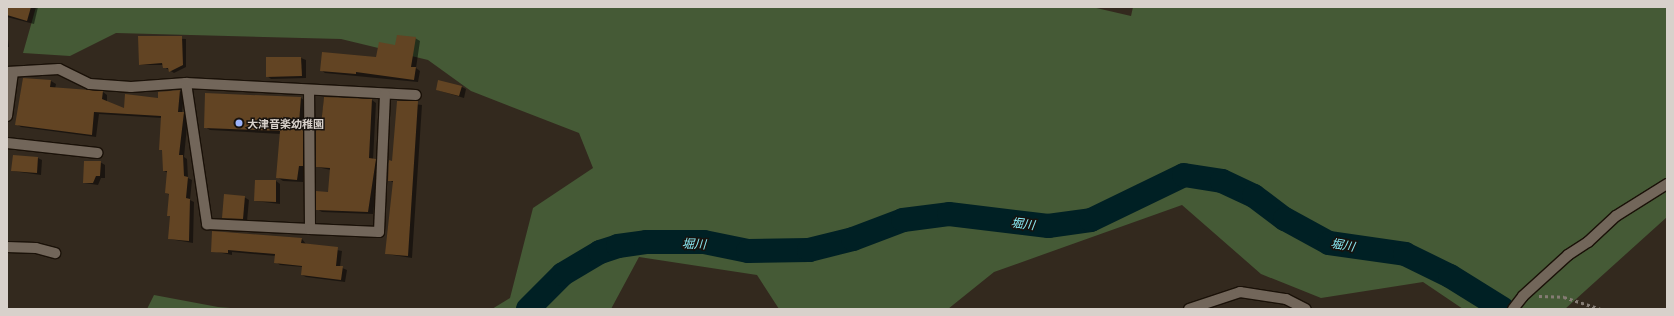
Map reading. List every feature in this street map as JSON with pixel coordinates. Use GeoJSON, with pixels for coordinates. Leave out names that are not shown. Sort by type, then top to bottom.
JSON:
{"type":"FeatureCollection","features":[{"type":"Feature","properties":{"kind":"street"},"geometry":{"type":"LineString","coordinates":[[7,116],[10,72],[59,69],[90,84],[131,87],[186,83],[416,95]]}},
{"type":"Feature","properties":{"kind":"street"},"geometry":{"type":"LineString","coordinates":[[186,83],[207,224],[379,232],[385,94]]}},
{"type":"Feature","properties":{"kind":"street"},"geometry":{"type":"LineString","coordinates":[[309,90],[310,229]]}},
{"type":"Feature","properties":{"kind":"street"},"geometry":{"type":"LineString","coordinates":[[7,143],[97,153]]}},
{"type":"Feature","properties":{"kind":"street"},"geometry":{"type":"LineString","coordinates":[[1513,309],[1523,296],[1616,216],[1667,184]]}},
{"type":"Feature","properties":{"kind":"street"},"geometry":{"type":"LineString","coordinates":[[7,247],[36,248],[55,253]]}},
{"type":"Feature","properties":{"kind":"street"},"geometry":{"type":"LineString","coordinates":[[1189,309],[1240,292],[1286,298],[1306,309]]}},
{"type":"Feature","properties":{"kind":"path"},"geometry":{"type":"LineString","coordinates":[[1523,296],[1564,296],[1600,309]]}},
{"type":"Feature","properties":{"kind":"green space"},"geometry":{"type":"Polygon","coordinates":[[[36,7],[1092,7],[1131,16],[1133,7],[1667,7],[1667,217],[1565,309],[1463,309],[1423,282],[1321,298],[1261,274],[1182,205],[994,272],[948,309],[779,309],[757,275],[639,257],[611,309],[492,309],[510,298],[533,208],[593,168],[579,133],[471,91],[428,60],[341,39],[116,33],[70,56],[23,53],[36,7]]]}},
{"type":"Feature","properties":{"kind":"green space"},"geometry":{"type":"Polygon","coordinates":[[[154,295],[218,307],[243,309],[147,309],[154,295]]]}},
{"type":"Feature","properties":{"kind":"building"},"geometry":{"type":"Polygon","coordinates":[[[7,7],[31,7],[27,21],[7,15],[7,7]]]}},
{"type":"Feature","properties":{"kind":"building"},"geometry":{"type":"Polygon","coordinates":[[[397,35],[416,37],[411,67],[416,67],[414,80],[356,72],[356,74],[320,71],[322,52],[376,57],[379,42],[395,45],[397,35]]]}},
{"type":"Feature","properties":{"kind":"building"},"geometry":{"type":"Polygon","coordinates":[[[138,36],[182,36],[183,65],[169,72],[168,68],[163,68],[162,63],[139,65],[138,36]]]}},
{"type":"Feature","properties":{"kind":"building"},"geometry":{"type":"Polygon","coordinates":[[[266,57],[301,57],[302,76],[266,77],[266,57]]]}},
{"type":"Feature","properties":{"kind":"building"},"geometry":{"type":"Polygon","coordinates":[[[23,78],[51,80],[50,87],[103,91],[102,99],[124,108],[125,94],[158,98],[158,92],[180,90],[178,112],[184,112],[179,155],[183,155],[184,176],[188,177],[186,198],[190,199],[189,241],[168,239],[170,216],[167,216],[169,194],[165,193],[167,171],[163,171],[162,150],[159,150],[161,116],[94,112],[92,135],[15,125],[23,78]]]}},
{"type":"Feature","properties":{"kind":"building"},"geometry":{"type":"Polygon","coordinates":[[[438,80],[462,86],[459,96],[436,90],[438,80]]]}},
{"type":"Feature","properties":{"kind":"building"},"geometry":{"type":"Polygon","coordinates":[[[205,93],[301,97],[299,123],[303,124],[303,166],[299,166],[297,180],[276,178],[280,131],[204,128],[205,93]]]}},
{"type":"Feature","properties":{"kind":"building"},"geometry":{"type":"Polygon","coordinates":[[[324,97],[372,99],[369,158],[376,159],[368,212],[316,210],[316,191],[328,192],[330,168],[316,167],[316,125],[321,125],[324,97]]]}},
{"type":"Feature","properties":{"kind":"building"},"geometry":{"type":"Polygon","coordinates":[[[397,101],[418,101],[408,256],[385,254],[393,181],[388,181],[389,160],[392,161],[397,101]]]}},
{"type":"Feature","properties":{"kind":"building"},"geometry":{"type":"Polygon","coordinates":[[[13,155],[38,157],[37,173],[11,171],[13,155]]]}},
{"type":"Feature","properties":{"kind":"building"},"geometry":{"type":"Polygon","coordinates":[[[84,161],[101,161],[100,176],[96,176],[93,183],[83,183],[84,161]]]}},
{"type":"Feature","properties":{"kind":"building"},"geometry":{"type":"Polygon","coordinates":[[[255,180],[276,180],[276,202],[254,201],[255,180]]]}},
{"type":"Feature","properties":{"kind":"building"},"geometry":{"type":"Polygon","coordinates":[[[224,194],[245,196],[243,219],[222,218],[224,194]]]}},
{"type":"Feature","properties":{"kind":"building"},"geometry":{"type":"Polygon","coordinates":[[[212,231],[302,238],[301,243],[338,247],[336,266],[343,266],[341,280],[301,275],[302,266],[274,263],[275,254],[228,250],[228,253],[211,252],[212,231]]]}},
{"type":"Feature","properties":{"kind":"waterway","name":"堀川"},"geometry":{"type":"LineString","coordinates":[[528,309],[563,274],[600,252],[618,246],[646,242],[704,242],[748,251],[809,250],[853,239],[903,220],[949,214],[1048,226],[1091,220],[1184,175],[1222,181],[1254,196],[1285,219],[1329,243],[1405,254],[1450,276],[1503,309]]}},
{"type":"Feature","properties":{"kind":"place","name":"大津音楽幼稚園"},"geometry":{"type":"Point","coordinates":[239,123]}}]}
